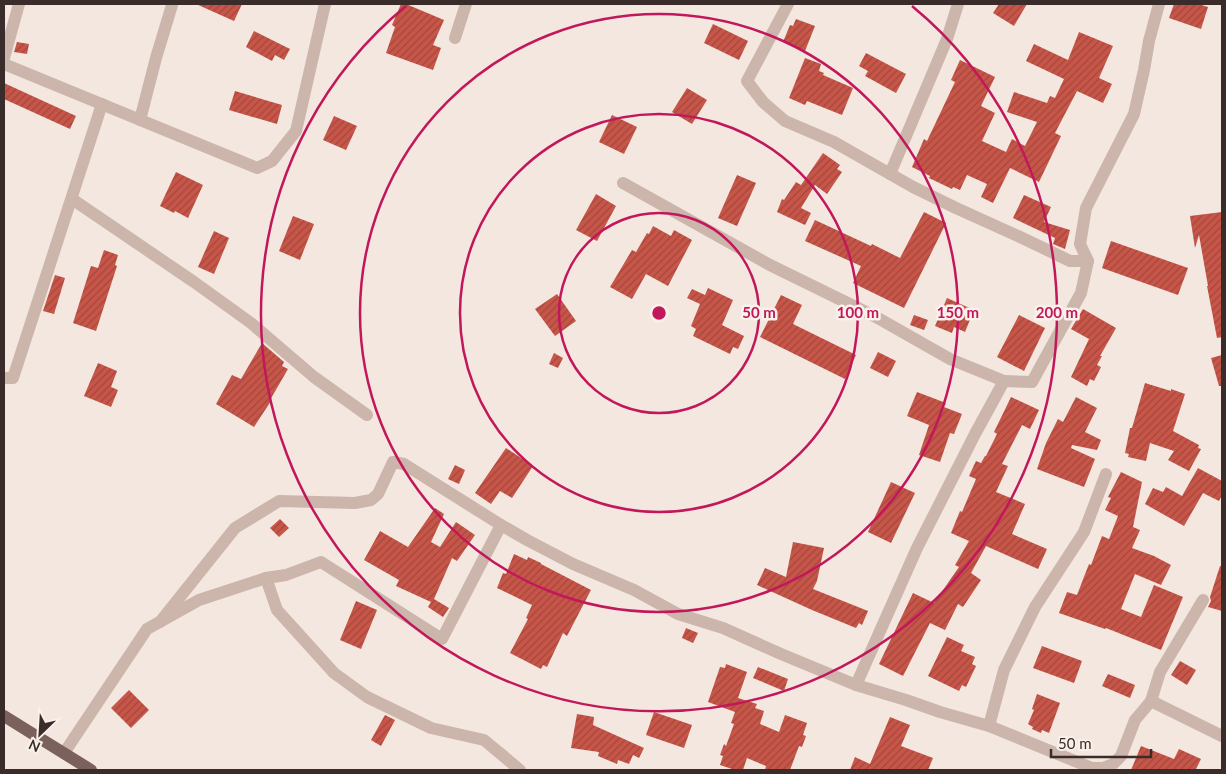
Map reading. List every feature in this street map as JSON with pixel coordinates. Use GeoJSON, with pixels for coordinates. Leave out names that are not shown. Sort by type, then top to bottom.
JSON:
{"type":"FeatureCollection","features":[{"type":"Feature","properties":{"kind":"main road"},"geometry":{"type":"LineString","coordinates":[[4,716],[91,770]]}},
{"type":"Feature","properties":{"kind":"street"},"geometry":{"type":"LineString","coordinates":[[4,58],[20,4]]}},
{"type":"Feature","properties":{"kind":"street"},"geometry":{"type":"LineString","coordinates":[[4,64],[257,168],[272,161],[296,132],[325,4]]}},
{"type":"Feature","properties":{"kind":"street"},"geometry":{"type":"LineString","coordinates":[[455,38],[466,4]]}},
{"type":"Feature","properties":{"kind":"street"},"geometry":{"type":"LineString","coordinates":[[788,4],[747,81],[763,102],[786,121],[834,142],[956,208],[1070,261],[1088,261]]}},
{"type":"Feature","properties":{"kind":"street"},"geometry":{"type":"LineString","coordinates":[[890,174],[947,39],[958,4]]}},
{"type":"Feature","properties":{"kind":"street"},"geometry":{"type":"LineString","coordinates":[[622,183],[770,265],[876,317],[950,359],[1004,381],[1032,382],[1081,293],[1088,261],[1080,244],[1086,208],[1134,114],[1158,4]]}},
{"type":"Feature","properties":{"kind":"street"},"geometry":{"type":"LineString","coordinates":[[140,120],[172,5]]}},
{"type":"Feature","properties":{"kind":"street"},"geometry":{"type":"LineString","coordinates":[[4,378],[13,378],[102,104]]}},
{"type":"Feature","properties":{"kind":"street"},"geometry":{"type":"LineString","coordinates":[[72,199],[251,323],[314,376],[367,416]]}},
{"type":"Feature","properties":{"kind":"street"},"geometry":{"type":"LineString","coordinates":[[856,685],[917,548],[1004,381]]}},
{"type":"Feature","properties":{"kind":"street"},"geometry":{"type":"LineString","coordinates":[[160,622],[235,528],[279,502],[355,503],[371,500],[378,494],[393,462],[404,464],[501,525],[573,564],[634,590],[678,614],[723,628],[856,685],[989,726],[1092,768],[1103,768],[1113,764],[1121,756],[1135,720],[1151,701],[1160,672],[1203,600]]}},
{"type":"Feature","properties":{"kind":"street"},"geometry":{"type":"LineString","coordinates":[[989,726],[1004,670],[1035,607],[1084,532],[1106,474]]}},
{"type":"Feature","properties":{"kind":"street"},"geometry":{"type":"LineString","coordinates":[[64,753],[147,629],[199,600],[266,578],[286,574],[321,562],[442,639],[501,525]]}},
{"type":"Feature","properties":{"kind":"street"},"geometry":{"type":"LineString","coordinates":[[266,578],[278,610],[334,673],[367,697],[431,728],[484,740],[520,770]]}},
{"type":"Feature","properties":{"kind":"street"},"geometry":{"type":"LineString","coordinates":[[1151,701],[1222,736]]}},
{"type":"Feature","properties":{"kind":"building"},"geometry":{"type":"Polygon","coordinates":[[[196,4],[242,4],[234,21],[196,4]]]}},
{"type":"Feature","properties":{"kind":"building"},"geometry":{"type":"Polygon","coordinates":[[[401,4],[406,4],[444,20],[433,45],[441,48],[433,70],[386,53],[395,27],[392,25],[401,4]]]}},
{"type":"Feature","properties":{"kind":"building"},"geometry":{"type":"Polygon","coordinates":[[[999,4],[1027,4],[1014,26],[993,13],[999,4]]]}},
{"type":"Feature","properties":{"kind":"building"},"geometry":{"type":"Polygon","coordinates":[[[1174,4],[1198,4],[1208,7],[1201,29],[1169,18],[1174,4]]]}},
{"type":"Feature","properties":{"kind":"building"},"geometry":{"type":"Polygon","coordinates":[[[796,19],[815,26],[805,51],[783,42],[790,25],[793,26],[796,19]]]}},
{"type":"Feature","properties":{"kind":"building"},"geometry":{"type":"Polygon","coordinates":[[[713,24],[748,41],[739,60],[704,43],[713,24]]]}},
{"type":"Feature","properties":{"kind":"building"},"geometry":{"type":"Polygon","coordinates":[[[254,31],[290,49],[284,60],[275,55],[272,61],[246,47],[254,31]]]}},
{"type":"Feature","properties":{"kind":"building"},"geometry":{"type":"Polygon","coordinates":[[[1079,32],[1113,46],[1099,78],[1112,84],[1103,103],[1077,91],[1055,133],[1061,136],[1039,182],[1010,168],[993,203],[981,197],[987,184],[967,175],[960,190],[953,187],[952,189],[912,167],[924,139],[927,141],[955,82],[951,80],[960,60],[995,77],[981,106],[995,113],[982,141],[1006,152],[1012,139],[1025,146],[1037,122],[1007,112],[1014,92],[1047,103],[1050,96],[1055,98],[1064,79],[1026,61],[1034,44],[1068,60],[1079,32]]]}},
{"type":"Feature","properties":{"kind":"building"},"geometry":{"type":"Polygon","coordinates":[[[17,42],[29,44],[27,54],[14,52],[17,42]]]}},
{"type":"Feature","properties":{"kind":"building"},"geometry":{"type":"Polygon","coordinates":[[[866,53],[906,74],[896,93],[865,76],[868,71],[859,66],[866,53]]]}},
{"type":"Feature","properties":{"kind":"building"},"geometry":{"type":"Polygon","coordinates":[[[805,58],[821,64],[819,71],[824,73],[823,75],[853,88],[842,115],[807,101],[805,105],[789,98],[805,58]]]}},
{"type":"Feature","properties":{"kind":"building"},"geometry":{"type":"Polygon","coordinates":[[[4,83],[76,116],[70,129],[4,99],[4,83]]]}},
{"type":"Feature","properties":{"kind":"building"},"geometry":{"type":"Polygon","coordinates":[[[687,88],[707,100],[692,124],[672,112],[687,88]]]}},
{"type":"Feature","properties":{"kind":"building"},"geometry":{"type":"Polygon","coordinates":[[[235,91],[282,105],[277,124],[229,110],[235,91]]]}},
{"type":"Feature","properties":{"kind":"building"},"geometry":{"type":"Polygon","coordinates":[[[612,115],[637,127],[624,154],[599,142],[612,115]]]}},
{"type":"Feature","properties":{"kind":"building"},"geometry":{"type":"Polygon","coordinates":[[[334,116],[357,126],[346,150],[323,140],[334,116]]]}},
{"type":"Feature","properties":{"kind":"building"},"geometry":{"type":"Polygon","coordinates":[[[823,153],[840,165],[837,169],[842,172],[827,194],[815,185],[801,208],[811,213],[805,225],[777,212],[782,199],[784,200],[796,182],[801,185],[823,153]]]}},
{"type":"Feature","properties":{"kind":"building"},"geometry":{"type":"Polygon","coordinates":[[[176,172],[203,185],[188,218],[160,206],[176,172]]]}},
{"type":"Feature","properties":{"kind":"building"},"geometry":{"type":"Polygon","coordinates":[[[737,175],[756,183],[737,226],[718,218],[737,175]]]}},
{"type":"Feature","properties":{"kind":"building"},"geometry":{"type":"Polygon","coordinates":[[[596,194],[616,206],[597,241],[576,230],[596,194]]]}},
{"type":"Feature","properties":{"kind":"building"},"geometry":{"type":"Polygon","coordinates":[[[1024,195],[1051,207],[1044,222],[1070,230],[1065,249],[1053,244],[1055,238],[1013,218],[1024,195]]]}},
{"type":"Feature","properties":{"kind":"building"},"geometry":{"type":"Polygon","coordinates":[[[924,212],[946,223],[904,308],[853,283],[861,266],[805,241],[815,220],[900,258],[924,212]]]}},
{"type":"Feature","properties":{"kind":"building"},"geometry":{"type":"Polygon","coordinates":[[[1222,212],[1222,337],[1217,338],[1199,235],[1195,248],[1190,216],[1222,212]]]}},
{"type":"Feature","properties":{"kind":"building"},"geometry":{"type":"Polygon","coordinates":[[[293,216],[314,224],[300,260],[279,251],[293,216]]]}},
{"type":"Feature","properties":{"kind":"building"},"geometry":{"type":"Polygon","coordinates":[[[653,226],[671,236],[674,230],[692,240],[668,286],[646,274],[632,299],[610,287],[632,250],[636,252],[653,226]]]}},
{"type":"Feature","properties":{"kind":"building"},"geometry":{"type":"Polygon","coordinates":[[[214,231],[229,238],[214,274],[198,267],[214,231]]]}},
{"type":"Feature","properties":{"kind":"building"},"geometry":{"type":"Polygon","coordinates":[[[1111,241],[1188,268],[1178,295],[1102,268],[1111,241]]]}},
{"type":"Feature","properties":{"kind":"building"},"geometry":{"type":"Polygon","coordinates":[[[104,250],[118,255],[115,265],[117,266],[96,331],[73,323],[91,266],[98,268],[104,250]]]}},
{"type":"Feature","properties":{"kind":"building"},"geometry":{"type":"Polygon","coordinates":[[[55,275],[65,278],[54,314],[43,311],[55,275]]]}},
{"type":"Feature","properties":{"kind":"building"},"geometry":{"type":"Polygon","coordinates":[[[708,288],[733,300],[722,325],[744,336],[738,349],[733,347],[730,354],[693,336],[696,329],[691,326],[700,304],[687,298],[692,289],[705,295],[708,288]]]}},
{"type":"Feature","properties":{"kind":"building"},"geometry":{"type":"Polygon","coordinates":[[[557,294],[576,321],[555,336],[535,309],[557,294]]]}},
{"type":"Feature","properties":{"kind":"building"},"geometry":{"type":"Polygon","coordinates":[[[781,295],[802,305],[793,324],[856,355],[845,379],[760,337],[781,295]]]}},
{"type":"Feature","properties":{"kind":"building"},"geometry":{"type":"Polygon","coordinates":[[[947,298],[974,310],[965,332],[954,327],[952,333],[935,326],[947,298]]]}},
{"type":"Feature","properties":{"kind":"building"},"geometry":{"type":"Polygon","coordinates":[[[1083,309],[1116,328],[1100,356],[1102,356],[1097,365],[1101,367],[1094,381],[1090,379],[1087,386],[1071,377],[1089,339],[1071,329],[1083,309]]]}},
{"type":"Feature","properties":{"kind":"building"},"geometry":{"type":"Polygon","coordinates":[[[914,315],[928,320],[924,330],[910,325],[914,315]]]}},
{"type":"Feature","properties":{"kind":"building"},"geometry":{"type":"Polygon","coordinates":[[[1019,315],[1045,328],[1024,371],[997,357],[1019,315]]]}},
{"type":"Feature","properties":{"kind":"building"},"geometry":{"type":"Polygon","coordinates":[[[262,343],[284,362],[282,366],[288,369],[271,401],[254,427],[216,404],[232,375],[241,379],[262,343]]]}},
{"type":"Feature","properties":{"kind":"building"},"geometry":{"type":"Polygon","coordinates":[[[878,352],[896,361],[888,377],[870,368],[878,352]]]}},
{"type":"Feature","properties":{"kind":"building"},"geometry":{"type":"Polygon","coordinates":[[[554,353],[563,358],[558,368],[549,364],[554,353]]]}},
{"type":"Feature","properties":{"kind":"building"},"geometry":{"type":"Polygon","coordinates":[[[1222,355],[1222,386],[1219,386],[1211,358],[1222,355]]]}},
{"type":"Feature","properties":{"kind":"building"},"geometry":{"type":"Polygon","coordinates":[[[98,363],[117,371],[111,387],[118,390],[111,407],[84,396],[98,363]]]}},
{"type":"Feature","properties":{"kind":"building"},"geometry":{"type":"Polygon","coordinates":[[[1145,383],[1185,394],[1173,431],[1199,445],[1198,448],[1201,449],[1189,471],[1168,460],[1174,451],[1150,443],[1146,461],[1128,457],[1129,454],[1125,453],[1130,428],[1132,428],[1145,383]]]}},
{"type":"Feature","properties":{"kind":"building"},"geometry":{"type":"Polygon","coordinates":[[[917,392],[946,403],[944,407],[962,414],[954,434],[950,433],[940,462],[919,455],[929,425],[907,416],[917,392]]]}},
{"type":"Feature","properties":{"kind":"building"},"geometry":{"type":"Polygon","coordinates":[[[1011,397],[1039,410],[1030,429],[1022,425],[1002,464],[1008,466],[996,492],[1025,504],[1012,534],[1047,549],[1038,569],[986,546],[971,573],[981,580],[963,607],[958,604],[945,630],[930,623],[903,676],[879,664],[913,593],[934,603],[959,567],[955,565],[969,541],[951,533],[976,479],[969,476],[976,461],[981,463],[986,456],[997,434],[994,432],[1011,397]]]}},
{"type":"Feature","properties":{"kind":"building"},"geometry":{"type":"Polygon","coordinates":[[[1076,397],[1097,408],[1085,432],[1101,440],[1097,450],[1072,445],[1071,448],[1095,459],[1084,487],[1037,469],[1046,443],[1058,419],[1063,422],[1076,397]]]}},
{"type":"Feature","properties":{"kind":"building"},"geometry":{"type":"Polygon","coordinates":[[[506,448],[533,466],[512,498],[500,491],[491,504],[475,493],[506,448]]]}},
{"type":"Feature","properties":{"kind":"building"},"geometry":{"type":"Polygon","coordinates":[[[455,465],[465,470],[459,484],[448,479],[455,465]]]}},
{"type":"Feature","properties":{"kind":"building"},"geometry":{"type":"Polygon","coordinates":[[[1198,468],[1222,481],[1222,495],[1219,501],[1203,493],[1184,526],[1145,504],[1153,488],[1163,492],[1166,487],[1182,496],[1198,468]]]}},
{"type":"Feature","properties":{"kind":"building"},"geometry":{"type":"Polygon","coordinates":[[[1121,472],[1142,482],[1133,527],[1140,530],[1132,548],[1171,565],[1161,585],[1135,574],[1121,609],[1141,617],[1154,585],[1183,597],[1161,650],[1106,628],[1059,613],[1067,592],[1077,595],[1102,536],[1109,539],[1118,516],[1105,510],[1111,498],[1108,497],[1121,472]]]}},
{"type":"Feature","properties":{"kind":"building"},"geometry":{"type":"Polygon","coordinates":[[[891,482],[915,493],[891,543],[868,532],[891,482]]]}},
{"type":"Feature","properties":{"kind":"building"},"geometry":{"type":"Polygon","coordinates":[[[435,508],[444,514],[431,542],[440,547],[456,522],[475,535],[457,561],[452,558],[434,599],[449,608],[443,617],[428,607],[431,602],[396,586],[399,580],[364,560],[380,531],[408,547],[435,508]]]}},
{"type":"Feature","properties":{"kind":"building"},"geometry":{"type":"Polygon","coordinates":[[[280,519],[289,528],[279,537],[270,528],[280,519]]]}},
{"type":"Feature","properties":{"kind":"building"},"geometry":{"type":"Polygon","coordinates":[[[793,542],[824,548],[817,581],[813,589],[868,611],[862,625],[859,623],[856,628],[757,585],[765,568],[786,577],[793,542]]]}},
{"type":"Feature","properties":{"kind":"building"},"geometry":{"type":"Polygon","coordinates":[[[514,554],[527,560],[528,557],[541,563],[591,590],[567,636],[563,633],[547,667],[543,665],[541,669],[510,653],[528,619],[526,618],[532,605],[497,588],[503,573],[506,574],[514,554]]]}},
{"type":"Feature","properties":{"kind":"building"},"geometry":{"type":"Polygon","coordinates":[[[1220,566],[1222,566],[1222,611],[1208,607],[1220,566]]]}},
{"type":"Feature","properties":{"kind":"building"},"geometry":{"type":"Polygon","coordinates":[[[356,601],[377,610],[361,649],[340,640],[356,601]]]}},
{"type":"Feature","properties":{"kind":"building"},"geometry":{"type":"Polygon","coordinates":[[[686,628],[698,633],[693,643],[682,638],[686,628]]]}},
{"type":"Feature","properties":{"kind":"building"},"geometry":{"type":"Polygon","coordinates":[[[947,637],[964,645],[961,651],[975,657],[972,664],[976,666],[966,687],[962,685],[959,691],[928,676],[947,637]]]}},
{"type":"Feature","properties":{"kind":"building"},"geometry":{"type":"Polygon","coordinates":[[[1042,646],[1082,661],[1074,683],[1033,668],[1042,646]]]}},
{"type":"Feature","properties":{"kind":"building"},"geometry":{"type":"Polygon","coordinates":[[[1180,661],[1196,670],[1187,685],[1171,675],[1180,661]]]}},
{"type":"Feature","properties":{"kind":"building"},"geometry":{"type":"Polygon","coordinates":[[[726,664],[747,672],[738,698],[757,704],[755,708],[764,711],[760,724],[779,732],[785,715],[807,723],[803,735],[806,736],[802,747],[799,746],[790,770],[765,770],[766,766],[747,758],[743,770],[735,770],[720,765],[723,756],[720,755],[724,744],[726,746],[734,724],[731,723],[735,712],[708,702],[720,667],[725,668],[726,664]]]}},
{"type":"Feature","properties":{"kind":"building"},"geometry":{"type":"Polygon","coordinates":[[[758,667],[788,679],[784,691],[753,678],[758,667]]]}},
{"type":"Feature","properties":{"kind":"building"},"geometry":{"type":"Polygon","coordinates":[[[1108,674],[1135,685],[1130,698],[1102,686],[1108,674]]]}},
{"type":"Feature","properties":{"kind":"building"},"geometry":{"type":"Polygon","coordinates":[[[129,690],[149,710],[131,728],[111,708],[129,690]]]}},
{"type":"Feature","properties":{"kind":"building"},"geometry":{"type":"Polygon","coordinates":[[[1037,694],[1060,703],[1049,733],[1042,730],[1041,733],[1032,729],[1033,727],[1028,724],[1034,710],[1032,709],[1037,694]]]}},
{"type":"Feature","properties":{"kind":"building"},"geometry":{"type":"Polygon","coordinates":[[[654,712],[692,725],[684,748],[646,735],[654,712]]]}},
{"type":"Feature","properties":{"kind":"building"},"geometry":{"type":"Polygon","coordinates":[[[577,714],[594,717],[593,725],[644,748],[639,758],[633,755],[629,764],[618,760],[617,764],[598,756],[599,752],[571,748],[577,714]]]}},
{"type":"Feature","properties":{"kind":"building"},"geometry":{"type":"Polygon","coordinates":[[[385,715],[395,720],[381,746],[371,740],[385,715]]]}},
{"type":"Feature","properties":{"kind":"building"},"geometry":{"type":"Polygon","coordinates":[[[890,717],[910,725],[901,746],[933,758],[928,770],[850,770],[855,757],[870,764],[890,717]]]}},
{"type":"Feature","properties":{"kind":"building"},"geometry":{"type":"Polygon","coordinates":[[[1141,746],[1174,759],[1179,749],[1201,759],[1196,769],[1200,770],[1131,770],[1141,746]]]}}]}
